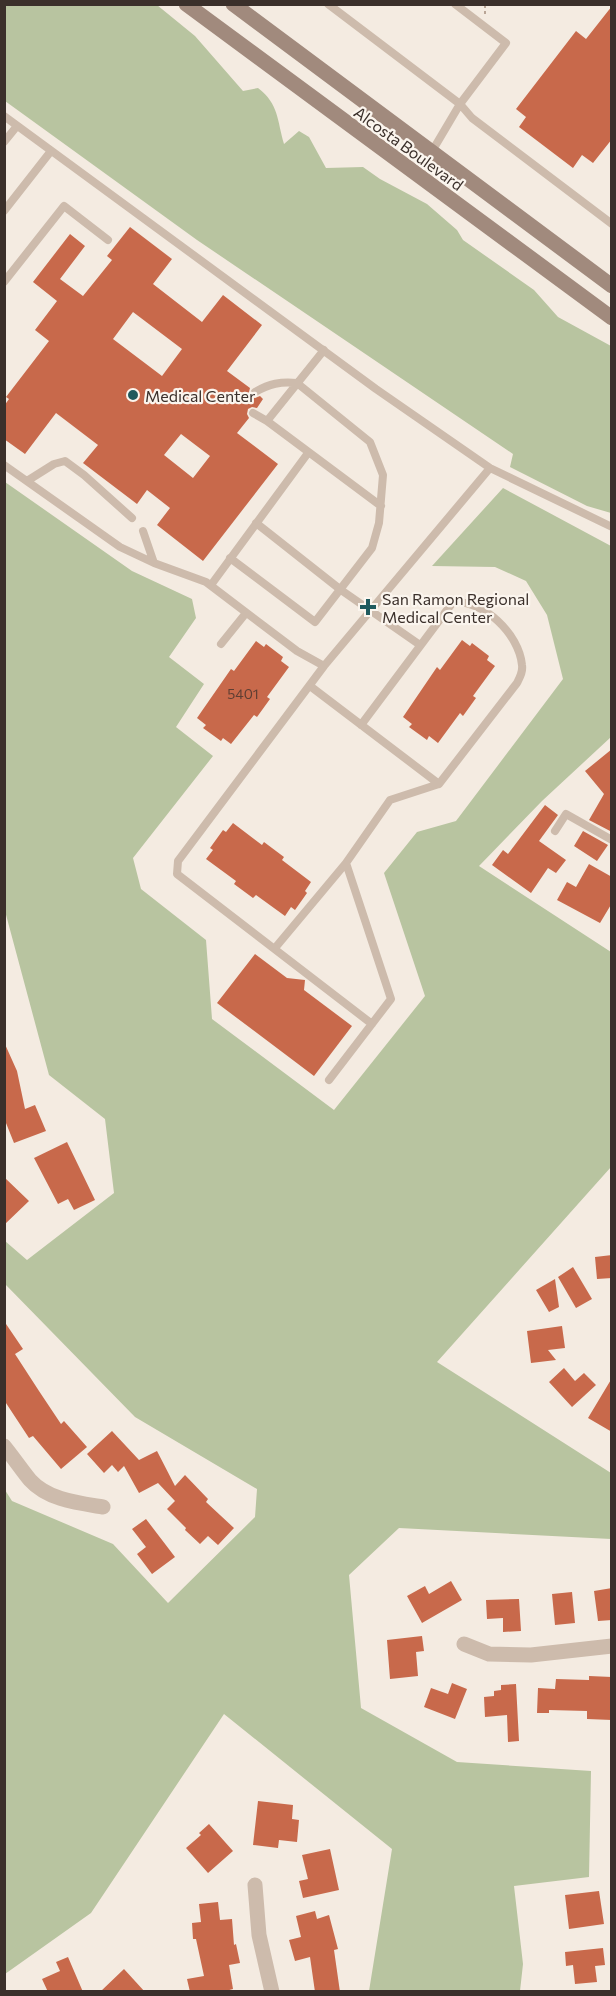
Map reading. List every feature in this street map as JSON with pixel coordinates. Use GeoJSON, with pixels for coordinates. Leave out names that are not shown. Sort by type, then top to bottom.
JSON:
{"type":"FeatureCollection","features":[{"type":"Feature","properties":{"kind":"main road","name":"Alcosta Boulevard"},"geometry":{"type":"LineString","coordinates":[[186,4],[612,318]]}},
{"type":"Feature","properties":{"kind":"main road","name":"Alcosta Boulevard"},"geometry":{"type":"LineString","coordinates":[[237,6],[612,286]]}},
{"type":"Feature","properties":{"kind":"street"},"geometry":{"type":"LineString","coordinates":[[4,1446],[31,1482],[53,1496],[104,1507]]}},
{"type":"Feature","properties":{"kind":"street"},"geometry":{"type":"LineString","coordinates":[[464,1644],[489,1654],[531,1655],[612,1646]]}},
{"type":"Feature","properties":{"kind":"street"},"geometry":{"type":"LineString","coordinates":[[255,1885],[260,1935],[272,1992]]}},
{"type":"Feature","properties":{"kind":"lane"},"geometry":{"type":"LineString","coordinates":[[328,4],[460,104],[472,118],[608,221],[612,210]]}},
{"type":"Feature","properties":{"kind":"lane"},"geometry":{"type":"LineString","coordinates":[[431,153],[460,104],[506,43],[455,4]]}},
{"type":"Feature","properties":{"kind":"lane"},"geometry":{"type":"LineString","coordinates":[[4,116],[324,350],[490,468],[612,527]]}},
{"type":"Feature","properties":{"kind":"lane"},"geometry":{"type":"LineString","coordinates":[[4,142],[17,126]]}},
{"type":"Feature","properties":{"kind":"lane"},"geometry":{"type":"LineString","coordinates":[[4,211],[51,151]]}},
{"type":"Feature","properties":{"kind":"lane"},"geometry":{"type":"LineString","coordinates":[[4,282],[64,206],[108,240]]}},
{"type":"Feature","properties":{"kind":"lane"},"geometry":{"type":"LineString","coordinates":[[267,421],[324,350]]}},
{"type":"Feature","properties":{"kind":"lane"},"geometry":{"type":"LineString","coordinates":[[230,558],[315,622],[372,548],[379,523],[383,475],[370,441],[297,383],[285,382],[268,385],[255,392]]}},
{"type":"Feature","properties":{"kind":"lane"},"geometry":{"type":"LineString","coordinates":[[253,413],[381,506]]}},
{"type":"Feature","properties":{"kind":"lane"},"geometry":{"type":"LineString","coordinates":[[211,585],[308,453]]}},
{"type":"Feature","properties":{"kind":"lane"},"geometry":{"type":"LineString","coordinates":[[27,482],[54,464],[65,461],[132,518]]}},
{"type":"Feature","properties":{"kind":"lane"},"geometry":{"type":"LineString","coordinates":[[4,465],[120,547],[211,585],[297,651],[324,666]]}},
{"type":"Feature","properties":{"kind":"lane"},"geometry":{"type":"LineString","coordinates":[[372,1024],[177,874],[176,869],[178,861],[324,666],[490,468]]}},
{"type":"Feature","properties":{"kind":"lane"},"geometry":{"type":"LineString","coordinates":[[256,523],[341,590],[420,645]]}},
{"type":"Feature","properties":{"kind":"lane"},"geometry":{"type":"LineString","coordinates":[[143,531],[154,563]]}},
{"type":"Feature","properties":{"kind":"lane"},"geometry":{"type":"LineString","coordinates":[[275,948],[346,863],[390,800],[439,784],[517,683],[522,673],[522,664],[511,635],[486,610],[461,602],[453,602],[362,725]]}},
{"type":"Feature","properties":{"kind":"lane"},"geometry":{"type":"LineString","coordinates":[[221,644],[246,613]]}},
{"type":"Feature","properties":{"kind":"lane"},"geometry":{"type":"LineString","coordinates":[[310,686],[439,784]]}},
{"type":"Feature","properties":{"kind":"lane"},"geometry":{"type":"LineString","coordinates":[[555,831],[566,814],[612,840]]}},
{"type":"Feature","properties":{"kind":"lane"},"geometry":{"type":"LineString","coordinates":[[329,1080],[391,999],[346,863]]}},
{"type":"Feature","properties":{"kind":"green space"},"geometry":{"type":"Polygon","coordinates":[[[5,4],[157,5],[195,36],[243,91],[258,88],[265,94],[274,106],[284,144],[299,131],[309,137],[326,168],[363,167],[380,179],[427,204],[457,230],[463,240],[534,290],[558,317],[611,346],[611,513],[587,506],[510,467],[513,454],[197,240],[5,101],[5,4]]]}},
{"type":"Feature","properties":{"kind":"green space"},"geometry":{"type":"Polygon","coordinates":[[[5,482],[132,571],[192,599],[196,618],[169,657],[204,684],[176,727],[213,756],[133,858],[141,889],[206,940],[212,1019],[334,1110],[425,996],[384,873],[417,832],[456,821],[563,679],[547,615],[526,581],[495,567],[432,566],[503,488],[611,546],[611,737],[542,801],[479,866],[611,952],[611,1167],[437,1362],[611,1473],[611,1539],[399,1528],[349,1575],[361,1708],[457,1762],[591,1771],[589,1877],[514,1886],[523,1964],[520,1991],[369,1991],[392,1849],[224,1714],[91,1913],[5,1974],[5,1490],[12,1501],[113,1544],[168,1603],[255,1517],[257,1489],[135,1417],[5,1284],[5,1241],[27,1260],[114,1193],[105,1119],[49,1075],[5,911],[5,482]]]}},
{"type":"Feature","properties":{"kind":"building"},"geometry":{"type":"Polygon","coordinates":[[[612,6],[612,139],[593,163],[582,155],[573,168],[519,127],[526,117],[516,109],[576,31],[586,39],[612,6]]]}},
{"type":"Feature","properties":{"kind":"building","name":"Medical Center"},"geometry":{"type":"Polygon","coordinates":[[[130,227],[172,259],[153,284],[202,322],[223,295],[262,325],[227,371],[250,388],[251,397],[260,396],[263,399],[257,408],[248,409],[249,418],[237,433],[278,464],[203,561],[157,525],[170,508],[147,490],[137,504],[83,463],[98,445],[56,413],[25,454],[4,439],[4,406],[9,399],[6,397],[49,341],[35,330],[57,301],[33,282],[70,234],[85,246],[60,279],[83,296],[112,260],[107,256],[130,227]],[[133,312],[113,339],[162,376],[182,349],[133,312]],[[181,434],[164,455],[193,478],[210,456],[181,434]]]}},
{"type":"Feature","properties":{"kind":"building"},"geometry":{"type":"Polygon","coordinates":[[[462,640],[470,646],[472,643],[489,656],[487,660],[495,666],[473,696],[476,698],[463,716],[460,713],[438,743],[429,736],[427,740],[409,727],[412,724],[403,717],[437,667],[440,670],[462,640]]]}},
{"type":"Feature","properties":{"kind":"building"},"geometry":{"type":"Polygon","coordinates":[[[256,641],[264,647],[266,644],[283,657],[281,661],[289,667],[267,697],[270,699],[257,717],[254,715],[231,744],[223,738],[221,741],[203,728],[206,725],[197,718],[231,669],[234,671],[256,641]]]}},
{"type":"Feature","properties":{"kind":"building"},"geometry":{"type":"Polygon","coordinates":[[[612,749],[612,832],[589,820],[604,794],[585,771],[612,749]]]}},
{"type":"Feature","properties":{"kind":"building"},"geometry":{"type":"Polygon","coordinates":[[[545,805],[558,815],[539,841],[566,860],[556,873],[548,868],[531,893],[492,865],[503,850],[508,854],[545,805]]]}},
{"type":"Feature","properties":{"kind":"building"},"geometry":{"type":"Polygon","coordinates":[[[233,823],[262,845],[264,842],[284,857],[282,860],[311,882],[305,891],[307,893],[295,910],[291,907],[285,916],[256,895],[253,898],[234,884],[236,881],[206,859],[213,850],[210,848],[223,830],[226,832],[233,823]]]}},
{"type":"Feature","properties":{"kind":"building"},"geometry":{"type":"Polygon","coordinates":[[[583,831],[608,845],[597,861],[574,846],[583,831]]]}},
{"type":"Feature","properties":{"kind":"building"},"geometry":{"type":"Polygon","coordinates":[[[589,864],[612,877],[612,903],[600,923],[557,900],[567,882],[576,887],[589,864]]]}},
{"type":"Feature","properties":{"kind":"building"},"geometry":{"type":"Polygon","coordinates":[[[255,954],[287,978],[305,980],[304,990],[352,1026],[314,1076],[217,1003],[255,954]]]}},
{"type":"Feature","properties":{"kind":"building"},"geometry":{"type":"Polygon","coordinates":[[[4,1042],[17,1071],[25,1109],[35,1105],[46,1131],[14,1143],[4,1118],[4,1042]]]}},
{"type":"Feature","properties":{"kind":"building"},"geometry":{"type":"Polygon","coordinates":[[[67,1142],[95,1200],[74,1210],[68,1199],[58,1204],[34,1158],[67,1142]]]}},
{"type":"Feature","properties":{"kind":"building"},"geometry":{"type":"Polygon","coordinates":[[[4,1177],[29,1201],[4,1225],[4,1177]]]}},
{"type":"Feature","properties":{"kind":"building"},"geometry":{"type":"Polygon","coordinates":[[[612,1255],[612,1278],[597,1279],[595,1257],[612,1255]]]}},
{"type":"Feature","properties":{"kind":"building"},"geometry":{"type":"Polygon","coordinates":[[[573,1267],[592,1299],[576,1308],[558,1277],[573,1267]]]}},
{"type":"Feature","properties":{"kind":"building"},"geometry":{"type":"Polygon","coordinates":[[[555,1279],[559,1307],[549,1312],[536,1290],[555,1279]]]}},
{"type":"Feature","properties":{"kind":"building"},"geometry":{"type":"Polygon","coordinates":[[[4,1321],[23,1349],[15,1354],[39,1391],[61,1424],[64,1421],[87,1447],[61,1469],[33,1436],[29,1438],[4,1400],[4,1321]]]}},
{"type":"Feature","properties":{"kind":"building"},"geometry":{"type":"Polygon","coordinates":[[[562,1326],[565,1348],[548,1350],[556,1360],[531,1363],[527,1331],[562,1326]]]}},
{"type":"Feature","properties":{"kind":"building"},"geometry":{"type":"Polygon","coordinates":[[[564,1368],[575,1381],[584,1373],[596,1385],[572,1407],[549,1382],[564,1368]]]}},
{"type":"Feature","properties":{"kind":"building"},"geometry":{"type":"Polygon","coordinates":[[[612,1378],[612,1432],[588,1418],[612,1378]]]}},
{"type":"Feature","properties":{"kind":"building"},"geometry":{"type":"Polygon","coordinates":[[[112,1431],[139,1460],[157,1451],[175,1486],[185,1475],[208,1499],[206,1502],[234,1528],[218,1545],[208,1536],[200,1544],[167,1509],[175,1501],[158,1483],[139,1493],[124,1466],[118,1472],[112,1465],[104,1473],[87,1454],[112,1431]]]}},
{"type":"Feature","properties":{"kind":"building"},"geometry":{"type":"Polygon","coordinates":[[[146,1519],[175,1557],[152,1574],[137,1554],[146,1547],[132,1529],[146,1519]]]}},
{"type":"Feature","properties":{"kind":"building"},"geometry":{"type":"Polygon","coordinates":[[[451,1581],[462,1600],[422,1623],[407,1596],[425,1586],[429,1594],[451,1581]]]}},
{"type":"Feature","properties":{"kind":"building"},"geometry":{"type":"Polygon","coordinates":[[[612,1588],[612,1620],[598,1621],[594,1591],[612,1588]]]}},
{"type":"Feature","properties":{"kind":"building"},"geometry":{"type":"Polygon","coordinates":[[[572,1592],[575,1623],[555,1625],[552,1594],[572,1592]]]}},
{"type":"Feature","properties":{"kind":"building"},"geometry":{"type":"Polygon","coordinates":[[[519,1599],[521,1631],[503,1632],[503,1618],[487,1619],[486,1600],[519,1599]]]}},
{"type":"Feature","properties":{"kind":"building"},"geometry":{"type":"Polygon","coordinates":[[[422,1636],[424,1651],[416,1652],[418,1676],[390,1679],[387,1640],[422,1636]]]}},
{"type":"Feature","properties":{"kind":"building"},"geometry":{"type":"Polygon","coordinates":[[[589,1676],[612,1677],[612,1720],[587,1719],[587,1711],[549,1710],[549,1713],[537,1713],[538,1688],[555,1689],[556,1679],[589,1680],[589,1676]]]}},
{"type":"Feature","properties":{"kind":"building"},"geometry":{"type":"Polygon","coordinates":[[[452,1683],[467,1689],[455,1719],[424,1707],[431,1688],[448,1694],[452,1683]]]}},
{"type":"Feature","properties":{"kind":"building"},"geometry":{"type":"Polygon","coordinates":[[[516,1684],[519,1741],[508,1742],[507,1715],[485,1717],[484,1697],[494,1696],[494,1691],[501,1690],[501,1685],[516,1684]]]}},
{"type":"Feature","properties":{"kind":"building"},"geometry":{"type":"Polygon","coordinates":[[[258,1801],[293,1805],[292,1819],[299,1820],[297,1842],[279,1840],[278,1848],[253,1845],[258,1801]]]}},
{"type":"Feature","properties":{"kind":"building"},"geometry":{"type":"Polygon","coordinates":[[[209,1824],[233,1851],[208,1873],[186,1848],[201,1835],[199,1833],[209,1824]]]}},
{"type":"Feature","properties":{"kind":"building"},"geometry":{"type":"Polygon","coordinates":[[[330,1849],[339,1890],[303,1898],[299,1881],[308,1879],[302,1855],[330,1849]]]}},
{"type":"Feature","properties":{"kind":"building"},"geometry":{"type":"Polygon","coordinates":[[[599,1891],[604,1924],[569,1929],[565,1895],[599,1891]]]}},
{"type":"Feature","properties":{"kind":"building"},"geometry":{"type":"Polygon","coordinates":[[[218,1902],[220,1920],[232,1919],[234,1945],[236,1944],[240,1963],[229,1965],[233,1989],[222,1992],[190,1992],[187,1979],[204,1976],[196,1939],[193,1939],[192,1923],[201,1922],[199,1904],[218,1902]]]}},
{"type":"Feature","properties":{"kind":"building"},"geometry":{"type":"Polygon","coordinates":[[[315,1911],[317,1919],[329,1915],[338,1949],[334,1950],[340,1992],[315,1992],[310,1957],[295,1961],[289,1940],[301,1937],[296,1916],[315,1911]]]}},
{"type":"Feature","properties":{"kind":"building"},"geometry":{"type":"Polygon","coordinates":[[[603,1948],[605,1965],[595,1966],[597,1982],[575,1984],[573,1965],[566,1966],[565,1952],[603,1948]]]}},
{"type":"Feature","properties":{"kind":"building"},"geometry":{"type":"Polygon","coordinates":[[[68,1957],[83,1992],[48,1992],[42,1979],[60,1971],[56,1962],[68,1957]]]}},
{"type":"Feature","properties":{"kind":"building"},"geometry":{"type":"Polygon","coordinates":[[[124,1969],[145,1992],[100,1992],[124,1969]]]}},
{"type":"Feature","properties":{"kind":"place","name":"Medical Center"},"geometry":{"type":"Point","coordinates":[133,395]}},
{"type":"Feature","properties":{"kind":"place","name":"San Ramon Regional Medical Center"},"geometry":{"type":"Point","coordinates":[368,607]}}]}
